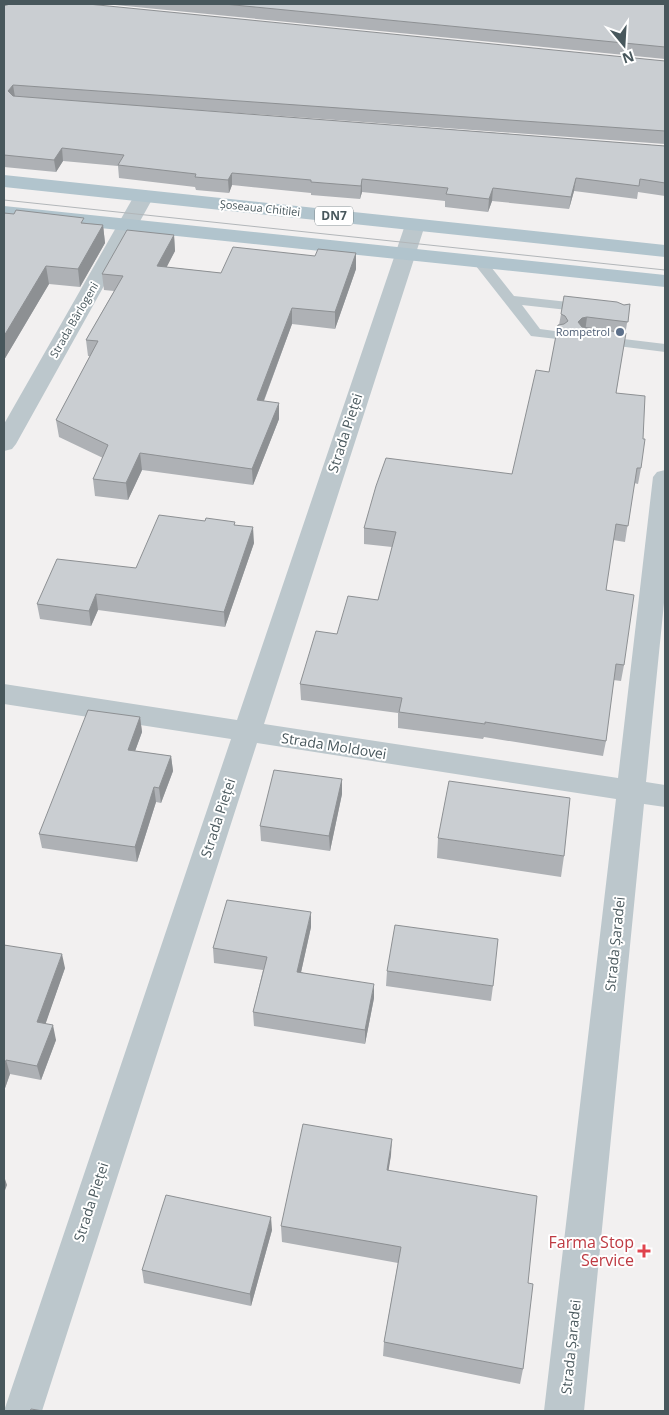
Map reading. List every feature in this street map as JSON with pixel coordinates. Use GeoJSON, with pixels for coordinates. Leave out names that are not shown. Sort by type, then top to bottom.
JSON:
{"type":"FeatureCollection","features":[{"type":"Feature","properties":{"kind":"main road","name":"Șoseaua Chitilei"},"geometry":{"type":"LineString","coordinates":[[4,180],[665,252]]}},
{"type":"Feature","properties":{"kind":"main road","name":"DN7"},"geometry":{"type":"LineString","coordinates":[[4,212],[665,281]]}},
{"type":"Feature","properties":{"kind":"street","name":"Strada Bârlogeni"},"geometry":{"type":"LineString","coordinates":[[4,444],[144,196]]}},
{"type":"Feature","properties":{"kind":"street","name":"Strada Pieței"},"geometry":{"type":"LineString","coordinates":[[22,1411],[404,253],[415,225]]}},
{"type":"Feature","properties":{"kind":"street","name":"Strada Șaradei"},"geometry":{"type":"LineString","coordinates":[[564,1411],[665,477]]}},
{"type":"Feature","properties":{"kind":"street","name":"Strada Moldovei"},"geometry":{"type":"LineString","coordinates":[[4,694],[665,796]]}},
{"type":"Feature","properties":{"kind":"lane"},"geometry":{"type":"LineString","coordinates":[[478,261],[536,333],[557,335]]}},
{"type":"Feature","properties":{"kind":"lane"},"geometry":{"type":"LineString","coordinates":[[511,300],[599,310]]}},
{"type":"Feature","properties":{"kind":"lane"},"geometry":{"type":"LineString","coordinates":[[640,334],[659,348]]}},
{"type":"Feature","properties":{"kind":"lane"},"geometry":{"type":"LineString","coordinates":[[585,338],[659,348]]}},
{"type":"Feature","properties":{"kind":"building"},"geometry":{"type":"Polygon","coordinates":[[[10,4],[88,4],[665,61],[665,131],[13,85],[8,91],[13,96],[665,146],[665,183],[640,179],[639,186],[576,178],[571,197],[493,188],[489,199],[446,194],[448,188],[362,179],[361,186],[232,173],[228,180],[195,177],[196,174],[118,165],[124,155],[62,148],[54,160],[4,155],[4,6],[10,4]]]}},
{"type":"Feature","properties":{"kind":"building"},"geometry":{"type":"Polygon","coordinates":[[[224,4],[665,4],[665,47],[224,4]]]}},
{"type":"Feature","properties":{"kind":"building"},"geometry":{"type":"Polygon","coordinates":[[[16,210],[84,218],[81,223],[103,225],[78,269],[46,266],[4,336],[4,213],[14,214],[16,210]]]}},
{"type":"Feature","properties":{"kind":"building"},"geometry":{"type":"Polygon","coordinates":[[[127,230],[174,235],[157,266],[221,273],[233,247],[315,256],[318,249],[356,253],[335,312],[292,308],[257,400],[279,403],[252,469],[140,453],[126,483],[93,479],[108,445],[56,420],[98,341],[86,340],[123,276],[102,274],[127,230]]]}},
{"type":"Feature","properties":{"kind":"building"},"geometry":{"type":"Polygon","coordinates":[[[564,296],[617,302],[624,305],[630,304],[628,322],[587,317],[582,318],[578,322],[582,327],[626,333],[616,393],[645,396],[643,439],[645,439],[641,468],[637,468],[628,526],[616,524],[606,590],[634,595],[624,665],[616,664],[606,741],[485,722],[485,724],[399,712],[402,698],[300,684],[316,631],[337,634],[348,596],[378,600],[396,532],[364,528],[386,458],[512,474],[536,370],[549,372],[558,325],[568,321],[561,314],[564,296]]]}},
{"type":"Feature","properties":{"kind":"building"},"geometry":{"type":"Polygon","coordinates":[[[159,515],[205,521],[206,518],[235,522],[234,525],[253,527],[224,612],[96,594],[89,611],[37,604],[57,559],[136,568],[159,515]]]}},
{"type":"Feature","properties":{"kind":"building"},"geometry":{"type":"Polygon","coordinates":[[[88,710],[140,717],[128,750],[171,756],[159,788],[154,787],[135,847],[39,834],[88,710]]]}},
{"type":"Feature","properties":{"kind":"building"},"geometry":{"type":"Polygon","coordinates":[[[274,770],[342,779],[329,836],[260,826],[274,770]]]}},
{"type":"Feature","properties":{"kind":"building"},"geometry":{"type":"Polygon","coordinates":[[[449,781],[570,798],[564,856],[438,838],[449,781]]]}},
{"type":"Feature","properties":{"kind":"building"},"geometry":{"type":"Polygon","coordinates":[[[227,900],[311,912],[297,972],[374,984],[365,1030],[253,1012],[267,957],[213,948],[227,900]]]}},
{"type":"Feature","properties":{"kind":"building"},"geometry":{"type":"Polygon","coordinates":[[[395,925],[498,939],[493,986],[387,971],[395,925]]]}},
{"type":"Feature","properties":{"kind":"building"},"geometry":{"type":"Polygon","coordinates":[[[4,945],[62,954],[37,1022],[53,1025],[37,1066],[6,1060],[4,1066],[4,945]]]}},
{"type":"Feature","properties":{"kind":"building"},"geometry":{"type":"Polygon","coordinates":[[[303,1124],[392,1139],[387,1170],[537,1196],[528,1283],[533,1284],[523,1369],[384,1342],[401,1247],[281,1226],[303,1124]]]}},
{"type":"Feature","properties":{"kind":"building"},"geometry":{"type":"Polygon","coordinates":[[[166,1195],[271,1217],[250,1294],[142,1270],[166,1195]]]}},
{"type":"Feature","properties":{"kind":"tram line"},"geometry":{"type":"LineString","coordinates":[[4,200],[665,270]]}},
{"type":"Feature","properties":{"kind":"place","name":"Rompetrol"},"geometry":{"type":"Point","coordinates":[620,332]}},
{"type":"Feature","properties":{"kind":"place","name":"Farma Stop Service"},"geometry":{"type":"Point","coordinates":[644,1251]}}]}
